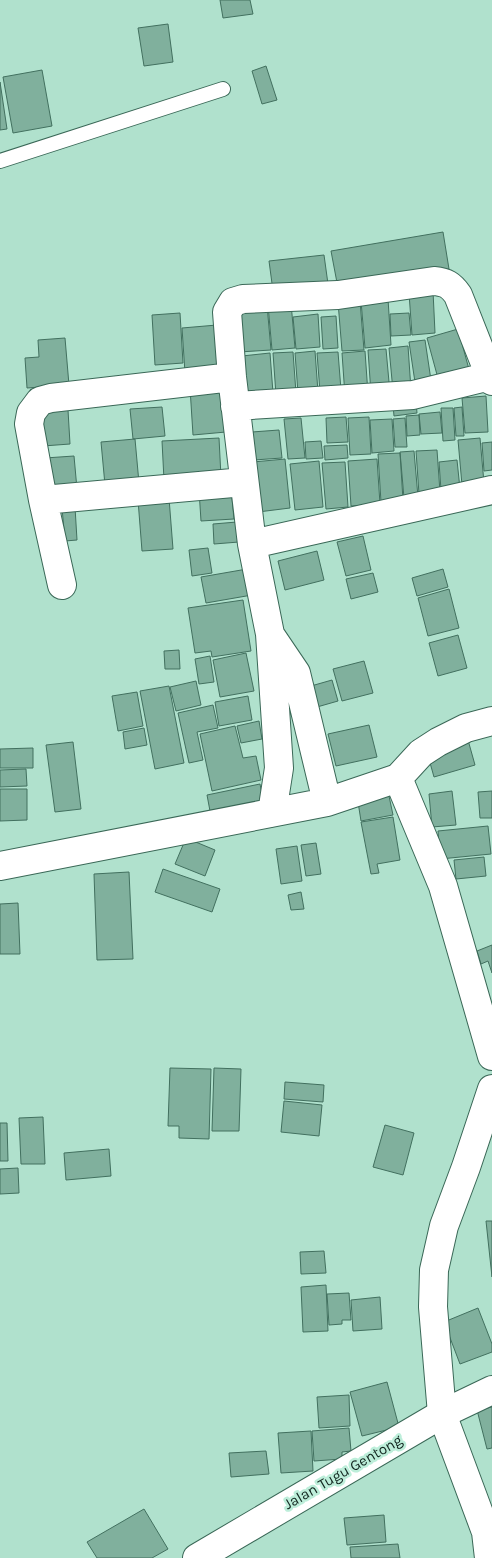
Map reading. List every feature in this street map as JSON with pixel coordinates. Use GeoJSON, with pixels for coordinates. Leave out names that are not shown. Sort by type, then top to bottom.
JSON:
{"type":"FeatureCollection","features":[{"type":"Feature","properties":{"kind":"street"},"geometry":{"type":"LineString","coordinates":[[235,406],[413,395],[491,379],[458,295],[445,282],[338,294],[243,300],[233,302],[226,312],[235,406],[252,544],[270,634],[279,768],[272,813]]}},
{"type":"Feature","properties":{"kind":"street"},"geometry":{"type":"LineString","coordinates":[[62,585],[43,500],[29,424],[31,413],[40,401],[232,377]]}},
{"type":"Feature","properties":{"kind":"street"},"geometry":{"type":"LineString","coordinates":[[43,500],[244,482]]}},
{"type":"Feature","properties":{"kind":"street"},"geometry":{"type":"LineString","coordinates":[[252,544],[492,490]]}},
{"type":"Feature","properties":{"kind":"street"},"geometry":{"type":"LineString","coordinates":[[270,634],[296,673],[327,802]]}},
{"type":"Feature","properties":{"kind":"street"},"geometry":{"type":"LineString","coordinates":[[0,866],[327,802],[398,778],[421,754],[438,742],[466,728],[492,721]]}},
{"type":"Feature","properties":{"kind":"street"},"geometry":{"type":"LineString","coordinates":[[398,778],[443,886],[492,1056]]}},
{"type":"Feature","properties":{"kind":"street"},"geometry":{"type":"LineString","coordinates":[[490,1558],[486,1532],[442,1414],[433,1307],[434,1270],[444,1226],[492,1089]]}},
{"type":"Feature","properties":{"kind":"street","name":"Jalan Tugu Gentong"},"geometry":{"type":"LineString","coordinates":[[196,1558],[442,1414],[492,1390]]}},
{"type":"Feature","properties":{"kind":"lane"},"geometry":{"type":"LineString","coordinates":[[0,161],[224,89]]}},
{"type":"Feature","properties":{"kind":"building"},"geometry":{"type":"Polygon","coordinates":[[[220,0],[250,0],[253,14],[223,18],[220,0]]]}},
{"type":"Feature","properties":{"kind":"building"},"geometry":{"type":"Polygon","coordinates":[[[168,24],[173,62],[144,66],[138,28],[168,24]]]}},
{"type":"Feature","properties":{"kind":"building"},"geometry":{"type":"Polygon","coordinates":[[[266,66],[277,100],[262,104],[252,71],[266,66]]]}},
{"type":"Feature","properties":{"kind":"building"},"geometry":{"type":"Polygon","coordinates":[[[42,70],[52,126],[13,133],[3,77],[42,70]]]}},
{"type":"Feature","properties":{"kind":"building"},"geometry":{"type":"Polygon","coordinates":[[[0,82],[7,129],[0,130],[0,82]]]}},
{"type":"Feature","properties":{"kind":"building"},"geometry":{"type":"Polygon","coordinates":[[[443,232],[449,269],[338,288],[331,251],[443,232]]]}},
{"type":"Feature","properties":{"kind":"building"},"geometry":{"type":"Polygon","coordinates":[[[324,255],[328,284],[273,291],[269,261],[324,255]]]}},
{"type":"Feature","properties":{"kind":"building"},"geometry":{"type":"Polygon","coordinates":[[[433,291],[435,333],[412,335],[409,293],[433,291]]]}},
{"type":"Feature","properties":{"kind":"building"},"geometry":{"type":"Polygon","coordinates":[[[388,299],[391,345],[365,348],[361,301],[388,299]]]}},
{"type":"Feature","properties":{"kind":"building"},"geometry":{"type":"Polygon","coordinates":[[[360,301],[364,350],[342,351],[338,302],[360,301]]]}},
{"type":"Feature","properties":{"kind":"building"},"geometry":{"type":"Polygon","coordinates":[[[291,303],[295,348],[272,350],[268,305],[291,303]]]}},
{"type":"Feature","properties":{"kind":"building"},"geometry":{"type":"Polygon","coordinates":[[[267,305],[271,350],[239,352],[235,308],[267,305]]]}},
{"type":"Feature","properties":{"kind":"building"},"geometry":{"type":"Polygon","coordinates":[[[180,313],[183,363],[155,365],[152,315],[180,313]]]}},
{"type":"Feature","properties":{"kind":"building"},"geometry":{"type":"Polygon","coordinates":[[[409,313],[411,335],[391,336],[390,314],[409,313]]]}},
{"type":"Feature","properties":{"kind":"building"},"geometry":{"type":"Polygon","coordinates":[[[318,314],[320,347],[296,349],[293,317],[318,314]]]}},
{"type":"Feature","properties":{"kind":"building"},"geometry":{"type":"Polygon","coordinates":[[[336,316],[338,348],[323,349],[321,317],[336,316]]]}},
{"type":"Feature","properties":{"kind":"building"},"geometry":{"type":"Polygon","coordinates":[[[217,325],[221,370],[185,373],[182,328],[217,325]]]}},
{"type":"Feature","properties":{"kind":"building"},"geometry":{"type":"Polygon","coordinates":[[[458,329],[470,373],[439,382],[427,338],[458,329]]]}},
{"type":"Feature","properties":{"kind":"building"},"geometry":{"type":"Polygon","coordinates":[[[65,338],[69,385],[27,388],[25,358],[39,357],[38,340],[65,338]]]}},
{"type":"Feature","properties":{"kind":"building"},"geometry":{"type":"Polygon","coordinates":[[[425,340],[432,387],[416,389],[409,342],[425,340]]]}},
{"type":"Feature","properties":{"kind":"building"},"geometry":{"type":"Polygon","coordinates":[[[408,346],[411,390],[393,391],[389,348],[408,346]]]}},
{"type":"Feature","properties":{"kind":"building"},"geometry":{"type":"Polygon","coordinates":[[[386,349],[390,393],[371,394],[368,350],[386,349]]]}},
{"type":"Feature","properties":{"kind":"building"},"geometry":{"type":"Polygon","coordinates":[[[315,351],[318,392],[298,393],[295,353],[315,351]]]}},
{"type":"Feature","properties":{"kind":"building"},"geometry":{"type":"Polygon","coordinates":[[[365,351],[368,394],[345,396],[342,353],[365,351]]]}},
{"type":"Feature","properties":{"kind":"building"},"geometry":{"type":"Polygon","coordinates":[[[293,352],[296,393],[276,395],[273,353],[293,352]]]}},
{"type":"Feature","properties":{"kind":"building"},"geometry":{"type":"Polygon","coordinates":[[[338,352],[341,390],[320,392],[317,353],[338,352]]]}},
{"type":"Feature","properties":{"kind":"building"},"geometry":{"type":"Polygon","coordinates":[[[270,353],[273,393],[246,396],[242,356],[270,353]]]}},
{"type":"Feature","properties":{"kind":"building"},"geometry":{"type":"Polygon","coordinates":[[[222,385],[226,432],[193,435],[190,388],[222,385]]]}},
{"type":"Feature","properties":{"kind":"building"},"geometry":{"type":"Polygon","coordinates":[[[486,396],[488,432],[465,433],[462,398],[486,396]]]}},
{"type":"Feature","properties":{"kind":"building"},"geometry":{"type":"Polygon","coordinates":[[[416,402],[417,413],[394,416],[393,405],[416,402]]]}},
{"type":"Feature","properties":{"kind":"building"},"geometry":{"type":"Polygon","coordinates":[[[162,407],[165,436],[133,439],[130,409],[162,407]]]}},
{"type":"Feature","properties":{"kind":"building"},"geometry":{"type":"Polygon","coordinates":[[[462,407],[464,436],[456,436],[454,408],[462,407]]]}},
{"type":"Feature","properties":{"kind":"building"},"geometry":{"type":"Polygon","coordinates":[[[441,408],[453,408],[455,440],[443,441],[441,408]]]}},
{"type":"Feature","properties":{"kind":"building"},"geometry":{"type":"Polygon","coordinates":[[[68,410],[70,444],[43,446],[40,412],[68,410]]]}},
{"type":"Feature","properties":{"kind":"building"},"geometry":{"type":"Polygon","coordinates":[[[440,412],[442,433],[421,434],[419,414],[440,412]]]}},
{"type":"Feature","properties":{"kind":"building"},"geometry":{"type":"Polygon","coordinates":[[[419,415],[420,435],[407,436],[406,416],[419,415]]]}},
{"type":"Feature","properties":{"kind":"building"},"geometry":{"type":"Polygon","coordinates":[[[346,417],[348,442],[327,443],[326,418],[346,417]]]}},
{"type":"Feature","properties":{"kind":"building"},"geometry":{"type":"Polygon","coordinates":[[[369,417],[371,454],[350,455],[348,418],[369,417]]]}},
{"type":"Feature","properties":{"kind":"building"},"geometry":{"type":"Polygon","coordinates":[[[301,418],[305,458],[288,459],[284,419],[301,418]]]}},
{"type":"Feature","properties":{"kind":"building"},"geometry":{"type":"Polygon","coordinates":[[[405,418],[407,447],[395,447],[393,419],[405,418]]]}},
{"type":"Feature","properties":{"kind":"building"},"geometry":{"type":"Polygon","coordinates":[[[392,419],[394,451],[372,453],[370,420],[392,419]]]}},
{"type":"Feature","properties":{"kind":"building"},"geometry":{"type":"Polygon","coordinates":[[[279,430],[282,458],[254,460],[252,432],[279,430]]]}},
{"type":"Feature","properties":{"kind":"building"},"geometry":{"type":"Polygon","coordinates":[[[219,438],[221,477],[164,480],[162,441],[219,438]]]}},
{"type":"Feature","properties":{"kind":"building"},"geometry":{"type":"Polygon","coordinates":[[[480,438],[484,483],[462,485],[458,440],[480,438]]]}},
{"type":"Feature","properties":{"kind":"building"},"geometry":{"type":"Polygon","coordinates":[[[135,439],[139,483],[105,485],[101,442],[135,439]]]}},
{"type":"Feature","properties":{"kind":"building"},"geometry":{"type":"Polygon","coordinates":[[[321,441],[323,458],[306,459],[305,442],[321,441]]]}},
{"type":"Feature","properties":{"kind":"building"},"geometry":{"type":"Polygon","coordinates":[[[492,442],[492,470],[484,471],[482,443],[492,442]]]}},
{"type":"Feature","properties":{"kind":"building"},"geometry":{"type":"Polygon","coordinates":[[[347,445],[348,458],[325,460],[324,446],[347,445]]]}},
{"type":"Feature","properties":{"kind":"building"},"geometry":{"type":"Polygon","coordinates":[[[437,450],[440,492],[419,494],[416,451],[437,450]]]}},
{"type":"Feature","properties":{"kind":"building"},"geometry":{"type":"Polygon","coordinates":[[[414,451],[418,497],[404,498],[400,452],[414,451]]]}},
{"type":"Feature","properties":{"kind":"building"},"geometry":{"type":"Polygon","coordinates":[[[400,453],[403,500],[381,502],[378,454],[400,453]]]}},
{"type":"Feature","properties":{"kind":"building"},"geometry":{"type":"Polygon","coordinates":[[[74,456],[77,489],[48,491],[45,458],[74,456]]]}},
{"type":"Feature","properties":{"kind":"building"},"geometry":{"type":"Polygon","coordinates":[[[285,459],[290,508],[258,512],[253,462],[285,459]]]}},
{"type":"Feature","properties":{"kind":"building"},"geometry":{"type":"Polygon","coordinates":[[[377,459],[380,504],[351,506],[348,461],[377,459]]]}},
{"type":"Feature","properties":{"kind":"building"},"geometry":{"type":"Polygon","coordinates":[[[457,460],[460,489],[441,490],[439,462],[457,460]]]}},
{"type":"Feature","properties":{"kind":"building"},"geometry":{"type":"Polygon","coordinates":[[[319,461],[323,507],[295,510],[290,464],[319,461]]]}},
{"type":"Feature","properties":{"kind":"building"},"geometry":{"type":"Polygon","coordinates":[[[345,462],[348,507],[326,509],[322,463],[345,462]]]}},
{"type":"Feature","properties":{"kind":"building"},"geometry":{"type":"Polygon","coordinates":[[[231,488],[234,519],[201,521],[199,490],[231,488]]]}},
{"type":"Feature","properties":{"kind":"building"},"geometry":{"type":"Polygon","coordinates":[[[169,498],[173,549],[142,551],[138,500],[169,498]]]}},
{"type":"Feature","properties":{"kind":"building"},"geometry":{"type":"Polygon","coordinates":[[[75,507],[77,540],[65,541],[62,508],[75,507]]]}},
{"type":"Feature","properties":{"kind":"building"},"geometry":{"type":"Polygon","coordinates":[[[237,522],[239,542],[214,544],[213,524],[237,522]]]}},
{"type":"Feature","properties":{"kind":"building"},"geometry":{"type":"Polygon","coordinates":[[[363,536],[371,570],[346,576],[337,542],[363,536]]]}},
{"type":"Feature","properties":{"kind":"building"},"geometry":{"type":"Polygon","coordinates":[[[208,548],[212,573],[192,576],[189,550],[208,548]]]}},
{"type":"Feature","properties":{"kind":"building"},"geometry":{"type":"Polygon","coordinates":[[[317,551],[324,580],[285,590],[278,561],[317,551]]]}},
{"type":"Feature","properties":{"kind":"building"},"geometry":{"type":"Polygon","coordinates":[[[247,569],[252,595],[206,603],[201,577],[247,569]]]}},
{"type":"Feature","properties":{"kind":"building"},"geometry":{"type":"Polygon","coordinates":[[[443,569],[448,587],[417,596],[412,578],[443,569]]]}},
{"type":"Feature","properties":{"kind":"building"},"geometry":{"type":"Polygon","coordinates":[[[373,573],[378,592],[351,599],[346,579],[373,573]]]}},
{"type":"Feature","properties":{"kind":"building"},"geometry":{"type":"Polygon","coordinates":[[[449,589],[459,628],[428,636],[418,598],[449,589]]]}},
{"type":"Feature","properties":{"kind":"building"},"geometry":{"type":"Polygon","coordinates":[[[243,600],[251,651],[212,657],[211,651],[195,653],[188,608],[243,600]]]}},
{"type":"Feature","properties":{"kind":"building"},"geometry":{"type":"Polygon","coordinates":[[[458,635],[467,668],[438,676],[429,643],[458,635]]]}},
{"type":"Feature","properties":{"kind":"building"},"geometry":{"type":"Polygon","coordinates":[[[179,650],[180,669],[165,669],[164,651],[179,650]]]}},
{"type":"Feature","properties":{"kind":"building"},"geometry":{"type":"Polygon","coordinates":[[[246,653],[254,691],[220,697],[213,660],[246,653]]]}},
{"type":"Feature","properties":{"kind":"building"},"geometry":{"type":"Polygon","coordinates":[[[210,656],[214,682],[199,684],[195,659],[210,656]]]}},
{"type":"Feature","properties":{"kind":"building"},"geometry":{"type":"Polygon","coordinates":[[[364,661],[373,693],[342,701],[333,669],[364,661]]]}},
{"type":"Feature","properties":{"kind":"building"},"geometry":{"type":"Polygon","coordinates":[[[332,680],[338,701],[317,707],[311,686],[332,680]]]}},
{"type":"Feature","properties":{"kind":"building"},"geometry":{"type":"Polygon","coordinates":[[[196,681],[201,705],[176,711],[170,687],[196,681]]]}},
{"type":"Feature","properties":{"kind":"building"},"geometry":{"type":"Polygon","coordinates":[[[169,686],[184,763],[155,769],[140,691],[169,686]]]}},
{"type":"Feature","properties":{"kind":"building"},"geometry":{"type":"Polygon","coordinates":[[[137,692],[143,726],[118,731],[112,696],[137,692]]]}},
{"type":"Feature","properties":{"kind":"building"},"geometry":{"type":"Polygon","coordinates":[[[248,696],[252,720],[219,726],[215,702],[248,696]]]}},
{"type":"Feature","properties":{"kind":"building"},"geometry":{"type":"Polygon","coordinates":[[[213,705],[218,728],[197,732],[203,760],[189,763],[178,713],[213,705]]]}},
{"type":"Feature","properties":{"kind":"building"},"geometry":{"type":"Polygon","coordinates":[[[259,721],[262,739],[241,743],[237,726],[259,721]]]}},
{"type":"Feature","properties":{"kind":"building"},"geometry":{"type":"Polygon","coordinates":[[[369,725],[377,757],[336,766],[328,734],[369,725]]]}},
{"type":"Feature","properties":{"kind":"building"},"geometry":{"type":"Polygon","coordinates":[[[235,726],[243,758],[256,756],[261,780],[212,791],[200,734],[235,726]]]}},
{"type":"Feature","properties":{"kind":"building"},"geometry":{"type":"Polygon","coordinates":[[[144,728],[147,745],[125,749],[123,732],[144,728]]]}},
{"type":"Feature","properties":{"kind":"building"},"geometry":{"type":"Polygon","coordinates":[[[468,740],[475,765],[434,777],[427,752],[468,740]]]}},
{"type":"Feature","properties":{"kind":"building"},"geometry":{"type":"Polygon","coordinates":[[[73,742],[81,809],[55,812],[46,745],[73,742]]]}},
{"type":"Feature","properties":{"kind":"building"},"geometry":{"type":"Polygon","coordinates":[[[33,748],[33,768],[0,768],[0,749],[33,748]]]}},
{"type":"Feature","properties":{"kind":"building"},"geometry":{"type":"Polygon","coordinates":[[[26,769],[27,786],[0,787],[0,770],[26,769]]]}},
{"type":"Feature","properties":{"kind":"building"},"geometry":{"type":"Polygon","coordinates":[[[260,784],[263,800],[210,811],[207,795],[260,784]]]}},
{"type":"Feature","properties":{"kind":"building"},"geometry":{"type":"Polygon","coordinates":[[[0,789],[27,789],[27,820],[0,821],[0,789]]]}},
{"type":"Feature","properties":{"kind":"building"},"geometry":{"type":"Polygon","coordinates":[[[452,791],[456,825],[432,827],[429,794],[452,791]]]}},
{"type":"Feature","properties":{"kind":"building"},"geometry":{"type":"Polygon","coordinates":[[[492,791],[492,818],[480,818],[478,792],[492,791]]]}},
{"type":"Feature","properties":{"kind":"building"},"geometry":{"type":"Polygon","coordinates":[[[389,796],[393,815],[361,821],[358,802],[389,796]]]}},
{"type":"Feature","properties":{"kind":"building"},"geometry":{"type":"Polygon","coordinates":[[[393,817],[400,860],[377,864],[379,873],[371,874],[361,822],[393,817]]]}},
{"type":"Feature","properties":{"kind":"building"},"geometry":{"type":"Polygon","coordinates":[[[488,826],[491,854],[440,859],[438,831],[488,826]]]}},
{"type":"Feature","properties":{"kind":"building"},"geometry":{"type":"Polygon","coordinates":[[[186,838],[215,850],[205,876],[175,864],[186,838]]]}},
{"type":"Feature","properties":{"kind":"building"},"geometry":{"type":"Polygon","coordinates":[[[316,843],[321,874],[306,876],[301,845],[316,843]]]}},
{"type":"Feature","properties":{"kind":"building"},"geometry":{"type":"Polygon","coordinates":[[[297,846],[302,881],[281,884],[276,849],[297,846]]]}},
{"type":"Feature","properties":{"kind":"building"},"geometry":{"type":"Polygon","coordinates":[[[484,857],[486,876],[456,879],[454,860],[484,857]]]}},
{"type":"Feature","properties":{"kind":"building"},"geometry":{"type":"Polygon","coordinates":[[[163,869],[220,889],[212,912],[155,892],[163,869]]]}},
{"type":"Feature","properties":{"kind":"building"},"geometry":{"type":"Polygon","coordinates":[[[129,872],[133,959],[97,960],[94,874],[129,872]]]}},
{"type":"Feature","properties":{"kind":"building"},"geometry":{"type":"Polygon","coordinates":[[[301,892],[304,909],[291,910],[288,895],[301,892]]]}},
{"type":"Feature","properties":{"kind":"building"},"geometry":{"type":"Polygon","coordinates":[[[18,903],[20,954],[0,954],[0,904],[18,903]]]}},
{"type":"Feature","properties":{"kind":"building"},"geometry":{"type":"Polygon","coordinates":[[[492,945],[492,973],[488,961],[481,964],[477,951],[492,945]]]}},
{"type":"Feature","properties":{"kind":"building"},"geometry":{"type":"Polygon","coordinates":[[[170,1068],[211,1069],[209,1139],[179,1138],[179,1126],[168,1126],[170,1068]]]}},
{"type":"Feature","properties":{"kind":"building"},"geometry":{"type":"Polygon","coordinates":[[[214,1068],[241,1069],[239,1131],[212,1131],[214,1068]]]}},
{"type":"Feature","properties":{"kind":"building"},"geometry":{"type":"Polygon","coordinates":[[[285,1082],[324,1085],[323,1102],[284,1099],[285,1082]]]}},
{"type":"Feature","properties":{"kind":"building"},"geometry":{"type":"Polygon","coordinates":[[[284,1101],[322,1105],[319,1136],[281,1132],[284,1101]]]}},
{"type":"Feature","properties":{"kind":"building"},"geometry":{"type":"Polygon","coordinates":[[[43,1117],[45,1164],[21,1164],[19,1118],[43,1117]]]}},
{"type":"Feature","properties":{"kind":"building"},"geometry":{"type":"Polygon","coordinates":[[[0,1123],[7,1123],[8,1161],[0,1161],[0,1123]]]}},
{"type":"Feature","properties":{"kind":"building"},"geometry":{"type":"Polygon","coordinates":[[[385,1125],[414,1133],[403,1175],[373,1167],[385,1125]]]}},
{"type":"Feature","properties":{"kind":"building"},"geometry":{"type":"Polygon","coordinates":[[[109,1149],[111,1176],[66,1180],[64,1153],[109,1149]]]}},
{"type":"Feature","properties":{"kind":"building"},"geometry":{"type":"Polygon","coordinates":[[[18,1168],[19,1193],[0,1194],[0,1169],[18,1168]]]}},
{"type":"Feature","properties":{"kind":"building"},"geometry":{"type":"Polygon","coordinates":[[[486,1221],[492,1221],[492,1277],[486,1221]]]}},
{"type":"Feature","properties":{"kind":"building"},"geometry":{"type":"Polygon","coordinates":[[[324,1251],[326,1273],[301,1274],[300,1252],[324,1251]]]}},
{"type":"Feature","properties":{"kind":"building"},"geometry":{"type":"Polygon","coordinates":[[[326,1285],[328,1331],[303,1332],[301,1287],[326,1285]]]}},
{"type":"Feature","properties":{"kind":"building"},"geometry":{"type":"Polygon","coordinates":[[[349,1293],[351,1320],[342,1320],[342,1324],[329,1325],[327,1294],[349,1293]]]}},
{"type":"Feature","properties":{"kind":"building"},"geometry":{"type":"Polygon","coordinates":[[[380,1297],[382,1329],[353,1331],[351,1300],[380,1297]]]}},
{"type":"Feature","properties":{"kind":"building"},"geometry":{"type":"Polygon","coordinates":[[[478,1308],[492,1344],[492,1352],[460,1364],[444,1322],[478,1308]]]}},
{"type":"Feature","properties":{"kind":"building"},"geometry":{"type":"Polygon","coordinates":[[[387,1382],[399,1427],[362,1436],[350,1392],[387,1382]]]}},
{"type":"Feature","properties":{"kind":"building"},"geometry":{"type":"Polygon","coordinates":[[[349,1395],[350,1426],[319,1428],[317,1397],[349,1395]]]}},
{"type":"Feature","properties":{"kind":"building"},"geometry":{"type":"Polygon","coordinates":[[[492,1407],[492,1448],[487,1449],[477,1410],[492,1407]]]}},
{"type":"Feature","properties":{"kind":"building"},"geometry":{"type":"Polygon","coordinates":[[[349,1428],[351,1451],[342,1452],[342,1459],[314,1461],[312,1431],[349,1428]]]}},
{"type":"Feature","properties":{"kind":"building"},"geometry":{"type":"Polygon","coordinates":[[[311,1431],[313,1471],[281,1473],[278,1433],[311,1431]]]}},
{"type":"Feature","properties":{"kind":"building"},"geometry":{"type":"Polygon","coordinates":[[[266,1451],[269,1474],[231,1477],[229,1453],[266,1451]]]}},
{"type":"Feature","properties":{"kind":"building"},"geometry":{"type":"Polygon","coordinates":[[[144,1509],[168,1549],[152,1558],[97,1558],[87,1542],[144,1509]]]}},
{"type":"Feature","properties":{"kind":"building"},"geometry":{"type":"Polygon","coordinates":[[[384,1515],[386,1542],[347,1545],[344,1518],[384,1515]]]}},
{"type":"Feature","properties":{"kind":"building"},"geometry":{"type":"Polygon","coordinates":[[[398,1544],[400,1558],[351,1558],[350,1547],[398,1544]]]}}]}
